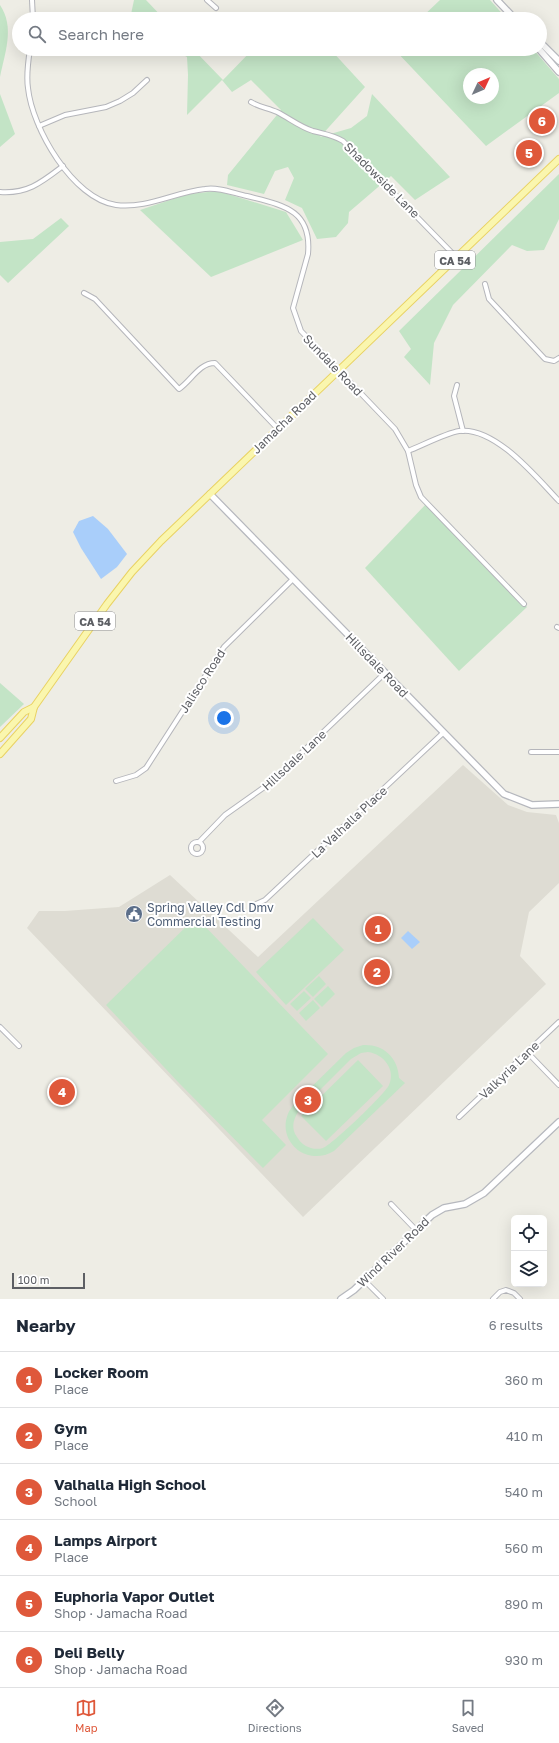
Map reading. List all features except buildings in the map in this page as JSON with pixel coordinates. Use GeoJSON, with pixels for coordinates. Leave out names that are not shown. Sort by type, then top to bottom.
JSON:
{"type":"FeatureCollection","features":[{"type":"Feature","properties":{"kind":"main road","name":"Jamacha Road"},"geometry":{"type":"LineString","coordinates":[[0,754],[31,719],[34,707],[107,604],[132,572],[161,541],[559,159]]}},
{"type":"Feature","properties":{"kind":"main road","name":"Jamacha Road"},"geometry":{"type":"LineString","coordinates":[[0,738],[24,712],[34,707]]}},
{"type":"Feature","properties":{"kind":"street"},"geometry":{"type":"LineString","coordinates":[[32,0],[33,12]]}},
{"type":"Feature","properties":{"kind":"street"},"geometry":{"type":"LineString","coordinates":[[207,0],[216,8]]}},
{"type":"Feature","properties":{"kind":"street"},"geometry":{"type":"LineString","coordinates":[[497,0],[508,12]]}},
{"type":"Feature","properties":{"kind":"street"},"geometry":{"type":"LineString","coordinates":[[547,49],[559,61]]}},
{"type":"Feature","properties":{"kind":"street","name":"Sundale Road"},"geometry":{"type":"LineString","coordinates":[[30,56],[28,87],[34,114],[39,126],[63,166],[80,187],[92,196],[115,205],[136,205],[196,190],[214,188],[277,204],[290,209],[298,216],[308,236],[309,246],[293,308],[294,315],[301,331],[395,430],[408,451],[416,485],[421,497],[524,604]]}},
{"type":"Feature","properties":{"kind":"street"},"geometry":{"type":"LineString","coordinates":[[545,56],[559,72]]}},
{"type":"Feature","properties":{"kind":"street"},"geometry":{"type":"LineString","coordinates":[[39,126],[65,115],[106,107],[133,93],[147,80]]}},
{"type":"Feature","properties":{"kind":"street","name":"Shadowside Lane"},"geometry":{"type":"LineString","coordinates":[[251,102],[256,106],[277,112],[303,127],[333,136],[343,141],[457,258]]}},
{"type":"Feature","properties":{"kind":"street"},"geometry":{"type":"LineString","coordinates":[[0,192],[13,192],[31,188],[39,184],[63,166]]}},
{"type":"Feature","properties":{"kind":"street"},"geometry":{"type":"LineString","coordinates":[[485,284],[489,299],[545,359],[554,361],[559,358]]}},
{"type":"Feature","properties":{"kind":"street"},"geometry":{"type":"LineString","coordinates":[[84,293],[95,299],[179,389],[186,384],[203,366],[210,363],[215,363],[278,429]]}},
{"type":"Feature","properties":{"kind":"street"},"geometry":{"type":"LineString","coordinates":[[457,386],[454,396],[463,431]]}},
{"type":"Feature","properties":{"kind":"street"},"geometry":{"type":"LineString","coordinates":[[408,451],[458,431],[475,433],[497,442],[508,449],[559,501]]}},
{"type":"Feature","properties":{"kind":"street","name":"Hillsdale Road"},"geometry":{"type":"LineString","coordinates":[[210,494],[504,794],[532,805],[559,804]]}},
{"type":"Feature","properties":{"kind":"street","name":"Jalisco Road"},"geometry":{"type":"LineString","coordinates":[[116,781],[136,775],[146,768],[224,647],[293,579]]}},
{"type":"Feature","properties":{"kind":"street","name":"Hillsdale Lane"},"geometry":{"type":"LineString","coordinates":[[200,842],[225,815],[270,783],[385,673]]}},
{"type":"Feature","properties":{"kind":"street","name":"La Valhalla Place"},"geometry":{"type":"LineString","coordinates":[[252,906],[265,900],[443,733]]}},
{"type":"Feature","properties":{"kind":"street"},"geometry":{"type":"LineString","coordinates":[[532,752],[559,752]]}},
{"type":"Feature","properties":{"kind":"street","name":"Valkyria Lane"},"geometry":{"type":"LineString","coordinates":[[459,1117],[559,1022]]}},
{"type":"Feature","properties":{"kind":"street"},"geometry":{"type":"LineString","coordinates":[[0,1027],[19,1046]]}},
{"type":"Feature","properties":{"kind":"street"},"geometry":{"type":"LineString","coordinates":[[528,1053],[559,1085]]}},
{"type":"Feature","properties":{"kind":"street","name":"Wind River Road"},"geometry":{"type":"LineString","coordinates":[[341,1299],[364,1280],[432,1215],[444,1208],[465,1204],[484,1193],[559,1122]]}},
{"type":"Feature","properties":{"kind":"street"},"geometry":{"type":"LineString","coordinates":[[391,1204],[416,1230]]}},
{"type":"Feature","properties":{"kind":"street"},"geometry":{"type":"LineString","coordinates":[[364,1280],[383,1299]]}},
{"type":"Feature","properties":{"kind":"street"},"geometry":{"type":"LineString","coordinates":[[494,1299],[500,1292],[506,1290],[514,1293],[520,1299]]}},
{"type":"Feature","properties":{"kind":"shaded area"},"geometry":{"type":"Polygon","coordinates":[[[463,765],[508,805],[527,812],[556,815],[559,823],[559,883],[529,912],[520,956],[546,984],[303,1217],[27,928],[39,911],[65,911],[119,907],[170,875],[258,957],[463,765]]]}},
{"type":"Feature","properties":{"kind":"green space"},"geometry":{"type":"Polygon","coordinates":[[[134,0],[146,0],[157,12],[131,12],[134,0]]]}},
{"type":"Feature","properties":{"kind":"green space"},"geometry":{"type":"Polygon","coordinates":[[[440,0],[490,0],[501,12],[427,12],[440,0]]]}},
{"type":"Feature","properties":{"kind":"green space"},"geometry":{"type":"Polygon","coordinates":[[[0,5],[5,13],[8,40],[0,77],[0,5]]]}},
{"type":"Feature","properties":{"kind":"green space"},"geometry":{"type":"Polygon","coordinates":[[[185,56],[200,56],[223,80],[246,56],[336,56],[365,87],[320,137],[351,128],[367,116],[372,94],[450,177],[415,200],[391,176],[349,212],[348,223],[336,237],[317,239],[302,208],[285,200],[294,178],[288,167],[275,171],[264,194],[227,185],[228,175],[281,110],[251,80],[232,92],[222,80],[187,115],[187,57],[185,56]]]}},
{"type":"Feature","properties":{"kind":"green space"},"geometry":{"type":"Polygon","coordinates":[[[401,56],[539,56],[559,79],[559,93],[486,146],[401,56]]]}},
{"type":"Feature","properties":{"kind":"green space"},"geometry":{"type":"Polygon","coordinates":[[[0,94],[15,134],[0,147],[0,94]]]}},
{"type":"Feature","properties":{"kind":"green space"},"geometry":{"type":"Polygon","coordinates":[[[559,174],[559,219],[544,250],[527,251],[512,245],[453,305],[434,343],[430,385],[404,357],[411,349],[399,331],[559,174]]]}},
{"type":"Feature","properties":{"kind":"green space"},"geometry":{"type":"Polygon","coordinates":[[[218,191],[286,212],[303,240],[211,277],[140,210],[188,194],[218,191]]]}},
{"type":"Feature","properties":{"kind":"green space"},"geometry":{"type":"Polygon","coordinates":[[[61,218],[69,226],[8,283],[0,275],[0,242],[33,239],[61,218]]]}},
{"type":"Feature","properties":{"kind":"green space"},"geometry":{"type":"Polygon","coordinates":[[[427,503],[527,607],[459,671],[365,568],[427,503]]]}},
{"type":"Feature","properties":{"kind":"green space"},"geometry":{"type":"Polygon","coordinates":[[[0,683],[24,704],[0,727],[0,683]]]}},
{"type":"Feature","properties":{"kind":"green space"},"geometry":{"type":"Polygon","coordinates":[[[196,917],[328,1054],[262,1120],[286,1145],[263,1168],[178,1082],[106,1005],[196,917]]]}},
{"type":"Feature","properties":{"kind":"green space"},"geometry":{"type":"Polygon","coordinates":[[[313,918],[344,950],[286,1005],[256,972],[313,918]]]}},
{"type":"Feature","properties":{"kind":"green space"},"geometry":{"type":"Polygon","coordinates":[[[319,976],[326,984],[313,997],[305,989],[319,976]]]}},
{"type":"Feature","properties":{"kind":"green space"},"geometry":{"type":"Polygon","coordinates":[[[328,986],[335,994],[322,1007],[314,999],[328,986]]]}},
{"type":"Feature","properties":{"kind":"green space"},"geometry":{"type":"Polygon","coordinates":[[[304,991],[311,998],[297,1011],[290,1004],[304,991]]]}},
{"type":"Feature","properties":{"kind":"green space"},"geometry":{"type":"Polygon","coordinates":[[[313,1000],[320,1008],[306,1021],[299,1013],[313,1000]]]}},
{"type":"Feature","properties":{"kind":"green space"},"geometry":{"type":"Polygon","coordinates":[[[363,1045],[370,1045],[383,1049],[396,1064],[399,1078],[405,1083],[334,1151],[322,1156],[311,1156],[301,1152],[293,1145],[287,1136],[286,1125],[288,1114],[295,1103],[346,1053],[363,1045]],[[361,1053],[351,1059],[298,1112],[293,1128],[295,1134],[302,1143],[315,1149],[323,1148],[328,1145],[358,1119],[389,1085],[391,1079],[390,1068],[384,1059],[374,1053],[361,1053]]]}},
{"type":"Feature","properties":{"kind":"green space"},"geometry":{"type":"Polygon","coordinates":[[[358,1060],[383,1086],[326,1141],[301,1116],[358,1060]]]}},
{"type":"Feature","properties":{"kind":"water"},"geometry":{"type":"Polygon","coordinates":[[[93,516],[108,529],[127,554],[117,567],[101,579],[81,548],[73,532],[79,521],[93,516]]]}},
{"type":"Feature","properties":{"kind":"water"},"geometry":{"type":"Polygon","coordinates":[[[408,931],[420,942],[412,949],[401,938],[408,931]]]}},
{"type":"Feature","properties":{"kind":"place","name":"Deli Belly"},"geometry":{"type":"Point","coordinates":[542,121]}},
{"type":"Feature","properties":{"kind":"place","name":"Euphoria Vapor Outlet"},"geometry":{"type":"Point","coordinates":[529,153]}},
{"type":"Feature","properties":{"kind":"place","name":"Spring Valley Cdl Dmv Commercial Testing"},"geometry":{"type":"Point","coordinates":[134,914]}},
{"type":"Feature","properties":{"kind":"place","name":"Locker Room"},"geometry":{"type":"Point","coordinates":[378,929]}},
{"type":"Feature","properties":{"kind":"place","name":"Gym"},"geometry":{"type":"Point","coordinates":[377,972]}},
{"type":"Feature","properties":{"kind":"place","name":"Lamps Airport"},"geometry":{"type":"Point","coordinates":[62,1092]}},
{"type":"Feature","properties":{"kind":"place","name":"Valhalla High School"},"geometry":{"type":"Point","coordinates":[308,1100]}}]}
